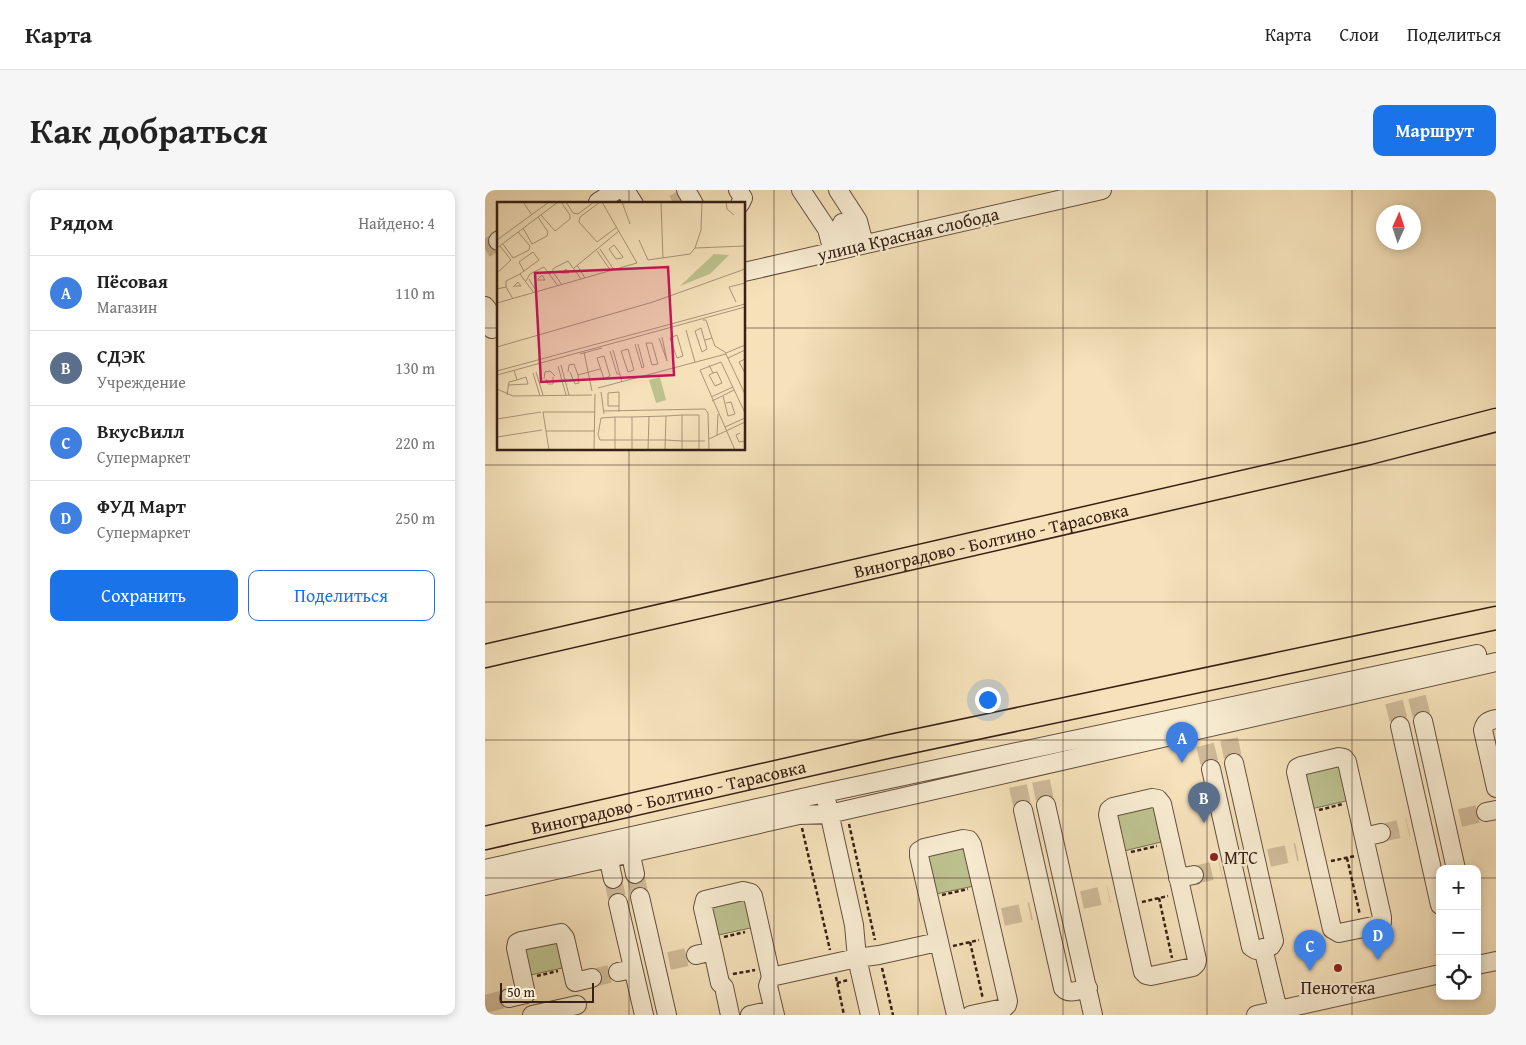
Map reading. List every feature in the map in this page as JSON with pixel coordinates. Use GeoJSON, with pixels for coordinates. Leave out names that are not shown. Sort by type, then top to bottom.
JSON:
{"type":"FeatureCollection","features":[{"type":"Feature","properties":{"kind":"main road","name":"Виноградово - Болтино - Тарасовка"},"geometry":{"type":"LineString","coordinates":[[485,656],[1369,453],[1496,420]]}},
{"type":"Feature","properties":{"kind":"main road","name":"Виноградово - Болтино - Тарасовка"},"geometry":{"type":"LineString","coordinates":[[485,838],[891,746],[1496,618]]}},
{"type":"Feature","properties":{"kind":"street"},"geometry":{"type":"LineString","coordinates":[[596,198],[617,190]]}},
{"type":"Feature","properties":{"kind":"street"},"geometry":{"type":"LineString","coordinates":[[625,190],[634,202]]}},
{"type":"Feature","properties":{"kind":"street"},"geometry":{"type":"LineString","coordinates":[[801,190],[827,229],[849,248]]}},
{"type":"Feature","properties":{"kind":"street"},"geometry":{"type":"LineString","coordinates":[[837,190],[858,220],[849,248]]}},
{"type":"Feature","properties":{"kind":"street","name":"улица Красная слобода"},"geometry":{"type":"LineString","coordinates":[[745,272],[849,248],[1056,195],[1091,191]]}},
{"type":"Feature","properties":{"kind":"street"},"geometry":{"type":"LineString","coordinates":[[842,223],[849,248]]}},
{"type":"Feature","properties":{"kind":"street"},"geometry":{"type":"LineString","coordinates":[[485,306],[488,310],[492,329]]}},
{"type":"Feature","properties":{"kind":"street"},"geometry":{"type":"LineString","coordinates":[[1414,682],[1496,650]]}},
{"type":"Feature","properties":{"kind":"street"},"geometry":{"type":"LineString","coordinates":[[628,845],[799,815],[837,812],[1016,779],[1202,729],[1496,662]]}},
{"type":"Feature","properties":{"kind":"street"},"geometry":{"type":"LineString","coordinates":[[1496,719],[1489,720],[1483,730],[1496,788]]}},
{"type":"Feature","properties":{"kind":"street"},"geometry":{"type":"LineString","coordinates":[[1423,721],[1453,819],[1456,865]]}},
{"type":"Feature","properties":{"kind":"street"},"geometry":{"type":"LineString","coordinates":[[1400,726],[1415,825],[1436,892]]}},
{"type":"Feature","properties":{"kind":"street"},"geometry":{"type":"LineString","coordinates":[[485,886],[606,850],[824,793],[1034,748],[1202,729]]}},
{"type":"Feature","properties":{"kind":"street"},"geometry":{"type":"LineString","coordinates":[[1034,748],[1039,774]]}},
{"type":"Feature","properties":{"kind":"street"},"geometry":{"type":"LineString","coordinates":[[1011,753],[1016,779]]}},
{"type":"Feature","properties":{"kind":"street"},"geometry":{"type":"LineString","coordinates":[[1339,757],[1344,758],[1347,762],[1356,802],[1371,841],[1382,922],[1339,933],[1332,930],[1309,855],[1305,813],[1297,768],[1339,757]]}},
{"type":"Feature","properties":{"kind":"street"},"geometry":{"type":"LineString","coordinates":[[1211,768],[1227,868],[1251,947],[1256,950],[1271,946],[1274,941],[1263,859],[1235,763]]}},
{"type":"Feature","properties":{"kind":"street"},"geometry":{"type":"LineString","coordinates":[[824,793],[837,812],[854,925],[857,958],[870,1015]]}},
{"type":"Feature","properties":{"kind":"street"},"geometry":{"type":"LineString","coordinates":[[1152,798],[1158,799],[1162,804],[1170,843],[1185,882],[1197,960],[1193,967],[1151,976],[1143,972],[1121,896],[1117,855],[1108,815],[1109,810],[1120,805],[1152,798]]}},
{"type":"Feature","properties":{"kind":"street"},"geometry":{"type":"LineString","coordinates":[[1046,805],[1075,901],[1087,988],[1093,1015]]}},
{"type":"Feature","properties":{"kind":"street"},"geometry":{"type":"LineString","coordinates":[[1023,810],[1038,910],[1063,988],[1070,992],[1087,988]]}},
{"type":"Feature","properties":{"kind":"street"},"geometry":{"type":"LineString","coordinates":[[956,1015],[928,898],[919,851],[931,846],[963,839],[969,840],[973,845],[982,886],[995,925],[1007,1002],[1004,1008],[979,1013]]}},
{"type":"Feature","properties":{"kind":"street"},"geometry":{"type":"LineString","coordinates":[[628,845],[635,874]]}},
{"type":"Feature","properties":{"kind":"street"},"geometry":{"type":"LineString","coordinates":[[485,869],[606,850]]}},
{"type":"Feature","properties":{"kind":"street"},"geometry":{"type":"LineString","coordinates":[[606,850],[613,879]]}},
{"type":"Feature","properties":{"kind":"street"},"geometry":{"type":"LineString","coordinates":[[730,1015],[724,987],[720,983],[707,948],[703,908],[705,900],[743,891],[747,891],[753,896],[770,972],[768,986],[774,1012],[750,1015]]}},
{"type":"Feature","properties":{"kind":"street"},"geometry":{"type":"LineString","coordinates":[[640,898],[662,962],[667,1015]]}},
{"type":"Feature","properties":{"kind":"street"},"geometry":{"type":"LineString","coordinates":[[618,903],[626,971],[644,1015]]}},
{"type":"Feature","properties":{"kind":"street"},"geometry":{"type":"LineString","coordinates":[[557,933],[564,934],[580,976],[573,988],[578,1010],[531,1015],[516,945],[521,941],[557,933]]}},
{"type":"Feature","properties":{"kind":"street"},"geometry":{"type":"LineString","coordinates":[[770,972],[939,945]]}},
{"type":"Feature","properties":{"kind":"street"},"geometry":{"type":"LineString","coordinates":[[1263,948],[1277,1010]]}},
{"type":"Feature","properties":{"kind":"street"},"geometry":{"type":"LineString","coordinates":[[1481,964],[1496,961]]}},
{"type":"Feature","properties":{"kind":"street"},"geometry":{"type":"LineString","coordinates":[[1256,1015],[1436,975]]}},
{"type":"Feature","properties":{"kind":"street"},"geometry":{"type":"LineString","coordinates":[[509,998],[525,987]]}},
{"type":"Feature","properties":{"kind":"path"},"geometry":{"type":"LineString","coordinates":[[1305,813],[1356,802]]}},
{"type":"Feature","properties":{"kind":"path"},"geometry":{"type":"LineString","coordinates":[[837,812],[879,956],[893,1015]]}},
{"type":"Feature","properties":{"kind":"path"},"geometry":{"type":"LineString","coordinates":[[799,815],[844,1015]]}},
{"type":"Feature","properties":{"kind":"path"},"geometry":{"type":"LineString","coordinates":[[1309,855],[1347,858],[1371,841]]}},
{"type":"Feature","properties":{"kind":"path"},"geometry":{"type":"LineString","coordinates":[[1117,855],[1170,843]]}},
{"type":"Feature","properties":{"kind":"path"},"geometry":{"type":"LineString","coordinates":[[1347,858],[1363,928]]}},
{"type":"Feature","properties":{"kind":"path"},"geometry":{"type":"LineString","coordinates":[[1121,896],[1159,898],[1185,882]]}},
{"type":"Feature","properties":{"kind":"path"},"geometry":{"type":"LineString","coordinates":[[928,898],[982,886]]}},
{"type":"Feature","properties":{"kind":"path"},"geometry":{"type":"LineString","coordinates":[[1159,898],[1175,971]]}},
{"type":"Feature","properties":{"kind":"path"},"geometry":{"type":"LineString","coordinates":[[939,945],[970,942],[995,925]]}},
{"type":"Feature","properties":{"kind":"path"},"geometry":{"type":"LineString","coordinates":[[707,948],[760,928]]}},
{"type":"Feature","properties":{"kind":"path"},"geometry":{"type":"LineString","coordinates":[[970,942],[979,1013]]}},
{"type":"Feature","properties":{"kind":"path"},"geometry":{"type":"LineString","coordinates":[[719,978],[770,972]]}},
{"type":"Feature","properties":{"kind":"path"},"geometry":{"type":"LineString","coordinates":[[525,987],[580,976]]}},
{"type":"Feature","properties":{"kind":"green space"},"geometry":{"type":"Polygon","coordinates":[[[1341,761],[1350,800],[1311,809],[1302,770],[1341,761]]]}},
{"type":"Feature","properties":{"kind":"green space"},"geometry":{"type":"Polygon","coordinates":[[[1153,806],[1161,842],[1124,851],[1116,814],[1153,806]]]}},
{"type":"Feature","properties":{"kind":"green space"},"geometry":{"type":"Polygon","coordinates":[[[965,846],[974,886],[936,894],[927,855],[965,846]]]}},
{"type":"Feature","properties":{"kind":"green space"},"geometry":{"type":"Polygon","coordinates":[[[743,896],[749,900],[755,927],[714,936],[711,903],[743,896]]]}},
{"type":"Feature","properties":{"kind":"green space"},"geometry":{"type":"Polygon","coordinates":[[[556,938],[567,967],[526,976],[523,946],[556,938]]]}},
{"type":"Feature","properties":{"kind":"tunnel"},"geometry":{"type":"LineString","coordinates":[[677,202],[682,199]]}},
{"type":"Feature","properties":{"kind":"tunnel"},"geometry":{"type":"LineString","coordinates":[[485,249],[497,242]]}},
{"type":"Feature","properties":{"kind":"tunnel"},"geometry":{"type":"LineString","coordinates":[[1417,697],[1423,721]]}},
{"type":"Feature","properties":{"kind":"tunnel"},"geometry":{"type":"LineString","coordinates":[[1394,702],[1400,726]]}},
{"type":"Feature","properties":{"kind":"tunnel"},"geometry":{"type":"LineString","coordinates":[[1229,739],[1234,763]]}},
{"type":"Feature","properties":{"kind":"tunnel"},"geometry":{"type":"LineString","coordinates":[[1205,745],[1211,769]]}},
{"type":"Feature","properties":{"kind":"tunnel"},"geometry":{"type":"LineString","coordinates":[[1041,781],[1046,805]]}},
{"type":"Feature","properties":{"kind":"tunnel"},"geometry":{"type":"LineString","coordinates":[[1018,786],[1023,810]]}},
{"type":"Feature","properties":{"kind":"tunnel"},"geometry":{"type":"LineString","coordinates":[[1460,818],[1486,812]]}},
{"type":"Feature","properties":{"kind":"tunnel"},"geometry":{"type":"LineString","coordinates":[[1381,833],[1408,827]]}},
{"type":"Feature","properties":{"kind":"tunnel"},"geometry":{"type":"LineString","coordinates":[[1269,858],[1297,852]]}},
{"type":"Feature","properties":{"kind":"tunnel"},"geometry":{"type":"LineString","coordinates":[[1194,875],[1221,869]]}},
{"type":"Feature","properties":{"kind":"tunnel"},"geometry":{"type":"LineString","coordinates":[[635,874],[640,897]]}},
{"type":"Feature","properties":{"kind":"tunnel"},"geometry":{"type":"LineString","coordinates":[[613,879],[618,903]]}},
{"type":"Feature","properties":{"kind":"tunnel"},"geometry":{"type":"LineString","coordinates":[[1082,900],[1109,894]]}},
{"type":"Feature","properties":{"kind":"tunnel"},"geometry":{"type":"LineString","coordinates":[[1003,917],[1031,911]]}},
{"type":"Feature","properties":{"kind":"tunnel"},"geometry":{"type":"LineString","coordinates":[[669,961],[696,955]]}},
{"type":"Feature","properties":{"kind":"tunnel"},"geometry":{"type":"LineString","coordinates":[[592,978],[618,972]]}},
{"type":"Feature","properties":{"kind":"tunnel"},"geometry":{"type":"LineString","coordinates":[[485,1004],[509,998]]}},
{"type":"Feature","properties":{"kind":"place","name":"Пёсовая"},"geometry":{"type":"Point","coordinates":[1182,763]}},
{"type":"Feature","properties":{"kind":"place","name":"СДЭК"},"geometry":{"type":"Point","coordinates":[1204,823]}},
{"type":"Feature","properties":{"kind":"place","name":"МТС"},"geometry":{"type":"Point","coordinates":[1214,857]}},
{"type":"Feature","properties":{"kind":"place","name":"ФУД Март"},"geometry":{"type":"Point","coordinates":[1378,960]}},
{"type":"Feature","properties":{"kind":"place","name":"Пенотека"},"geometry":{"type":"Point","coordinates":[1338,968]}},
{"type":"Feature","properties":{"kind":"place","name":"ВкусВилл"},"geometry":{"type":"Point","coordinates":[1310,971]}}]}
